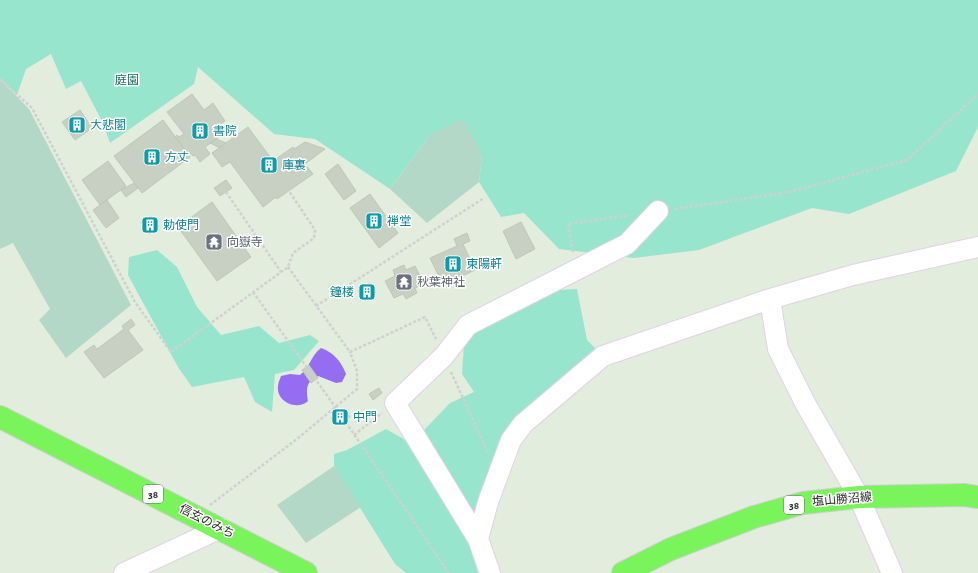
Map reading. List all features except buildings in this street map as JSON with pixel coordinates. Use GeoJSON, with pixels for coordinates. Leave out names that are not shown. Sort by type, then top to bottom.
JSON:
{"type":"FeatureCollection","features":[{"type":"Feature","properties":{"kind":"main road","name":"信玄のみち"},"geometry":{"type":"LineString","coordinates":[[0,417],[221,528],[306,573]]}},
{"type":"Feature","properties":{"kind":"main road","name":"塩山勝沼線"},"geometry":{"type":"LineString","coordinates":[[623,573],[671,549],[754,517],[803,503],[859,497],[964,495],[978,497]]}},
{"type":"Feature","properties":{"kind":"street"},"geometry":{"type":"LineString","coordinates":[[490,573],[478,539],[395,403],[444,356],[468,325],[627,244],[658,211]]}},
{"type":"Feature","properties":{"kind":"street"},"geometry":{"type":"LineString","coordinates":[[478,539],[498,474],[511,440],[523,424],[603,356],[770,299],[854,275],[978,247]]}},
{"type":"Feature","properties":{"kind":"street"},"geometry":{"type":"LineString","coordinates":[[770,299],[778,349],[805,403],[859,497],[892,573]]}},
{"type":"Feature","properties":{"kind":"street"},"geometry":{"type":"LineString","coordinates":[[124,573],[221,528]]}},
{"type":"Feature","properties":{"kind":"path"},"geometry":{"type":"LineString","coordinates":[[0,79],[32,108],[135,302],[171,352],[288,267],[293,253],[314,238],[315,230],[289,191]]}},
{"type":"Feature","properties":{"kind":"path"},"geometry":{"type":"LineString","coordinates":[[577,270],[568,224],[789,192],[907,160],[978,94]]}},
{"type":"Feature","properties":{"kind":"path"},"geometry":{"type":"LineString","coordinates":[[226,192],[281,272]]}},
{"type":"Feature","properties":{"kind":"path"},"geometry":{"type":"LineString","coordinates":[[316,306],[484,198]]}},
{"type":"Feature","properties":{"kind":"path"},"geometry":{"type":"LineString","coordinates":[[196,516],[336,408],[357,389],[357,371],[350,352],[288,267]]}},
{"type":"Feature","properties":{"kind":"path"},"geometry":{"type":"LineString","coordinates":[[253,292],[336,408],[449,573]]}},
{"type":"Feature","properties":{"kind":"path"},"geometry":{"type":"LineString","coordinates":[[350,352],[425,318],[498,474]]}},
{"type":"Feature","properties":{"kind":"path"},"geometry":{"type":"LineString","coordinates":[[354,435],[395,403]]}},
{"type":"Feature","properties":{"kind":"green space","name":"庭園"},"geometry":{"type":"Polygon","coordinates":[[[0,0],[978,0],[978,127],[956,171],[849,214],[812,208],[699,250],[634,258],[559,249],[524,213],[501,217],[479,182],[482,154],[431,134],[390,189],[315,139],[274,134],[198,67],[194,84],[110,143],[103,123],[81,81],[66,89],[51,54],[26,69],[17,95],[0,79],[0,0]]]}},
{"type":"Feature","properties":{"kind":"green space"},"geometry":{"type":"Polygon","coordinates":[[[0,79],[29,109],[131,305],[66,358],[39,320],[50,309],[13,243],[0,249],[0,79]]]}},
{"type":"Feature","properties":{"kind":"green space"},"geometry":{"type":"Polygon","coordinates":[[[462,119],[482,154],[479,182],[427,223],[390,189],[431,134],[462,119]]]}},
{"type":"Feature","properties":{"kind":"green space"},"geometry":{"type":"Polygon","coordinates":[[[157,250],[177,267],[197,307],[221,335],[259,326],[279,343],[310,335],[319,341],[294,370],[275,374],[272,412],[255,402],[244,377],[192,387],[178,367],[128,275],[129,257],[157,250]]]}},
{"type":"Feature","properties":{"kind":"green space"},"geometry":{"type":"Polygon","coordinates":[[[577,289],[587,340],[603,356],[523,424],[478,539],[424,430],[450,403],[474,392],[462,374],[464,343],[482,326],[557,290],[577,289]]]}},
{"type":"Feature","properties":{"kind":"green space"},"geometry":{"type":"Polygon","coordinates":[[[386,429],[407,441],[469,543],[478,573],[406,573],[395,564],[334,466],[334,454],[347,450],[386,429]]]}},
{"type":"Feature","properties":{"kind":"green space"},"geometry":{"type":"Polygon","coordinates":[[[334,466],[361,507],[306,543],[277,505],[334,466]]]}},
{"type":"Feature","properties":{"kind":"shaded area"},"geometry":{"type":"Polygon","coordinates":[[[321,348],[333,355],[342,365],[346,374],[342,382],[336,383],[318,376],[309,383],[307,392],[308,401],[298,405],[288,403],[280,396],[278,392],[278,385],[281,376],[290,374],[300,375],[321,348]]]}},
{"type":"Feature","properties":{"kind":"place","name":"大悲閣"},"geometry":{"type":"Point","coordinates":[77,125]}},
{"type":"Feature","properties":{"kind":"place","name":"書院"},"geometry":{"type":"Point","coordinates":[200,131]}},
{"type":"Feature","properties":{"kind":"place","name":"方丈"},"geometry":{"type":"Point","coordinates":[152,157]}},
{"type":"Feature","properties":{"kind":"place","name":"庫裏"},"geometry":{"type":"Point","coordinates":[269,165]}},
{"type":"Feature","properties":{"kind":"place","name":"禅堂"},"geometry":{"type":"Point","coordinates":[374,221]}},
{"type":"Feature","properties":{"kind":"place","name":"勅使門"},"geometry":{"type":"Point","coordinates":[150,225]}},
{"type":"Feature","properties":{"kind":"place","name":"向嶽寺"},"geometry":{"type":"Point","coordinates":[214,242]}},
{"type":"Feature","properties":{"kind":"place","name":"東陽軒"},"geometry":{"type":"Point","coordinates":[453,264]}},
{"type":"Feature","properties":{"kind":"place","name":"秋葉神社"},"geometry":{"type":"Point","coordinates":[404,282]}},
{"type":"Feature","properties":{"kind":"place","name":"鐘楼"},"geometry":{"type":"Point","coordinates":[367,292]}},
{"type":"Feature","properties":{"kind":"place","name":"中門"},"geometry":{"type":"Point","coordinates":[340,417]}}]}
